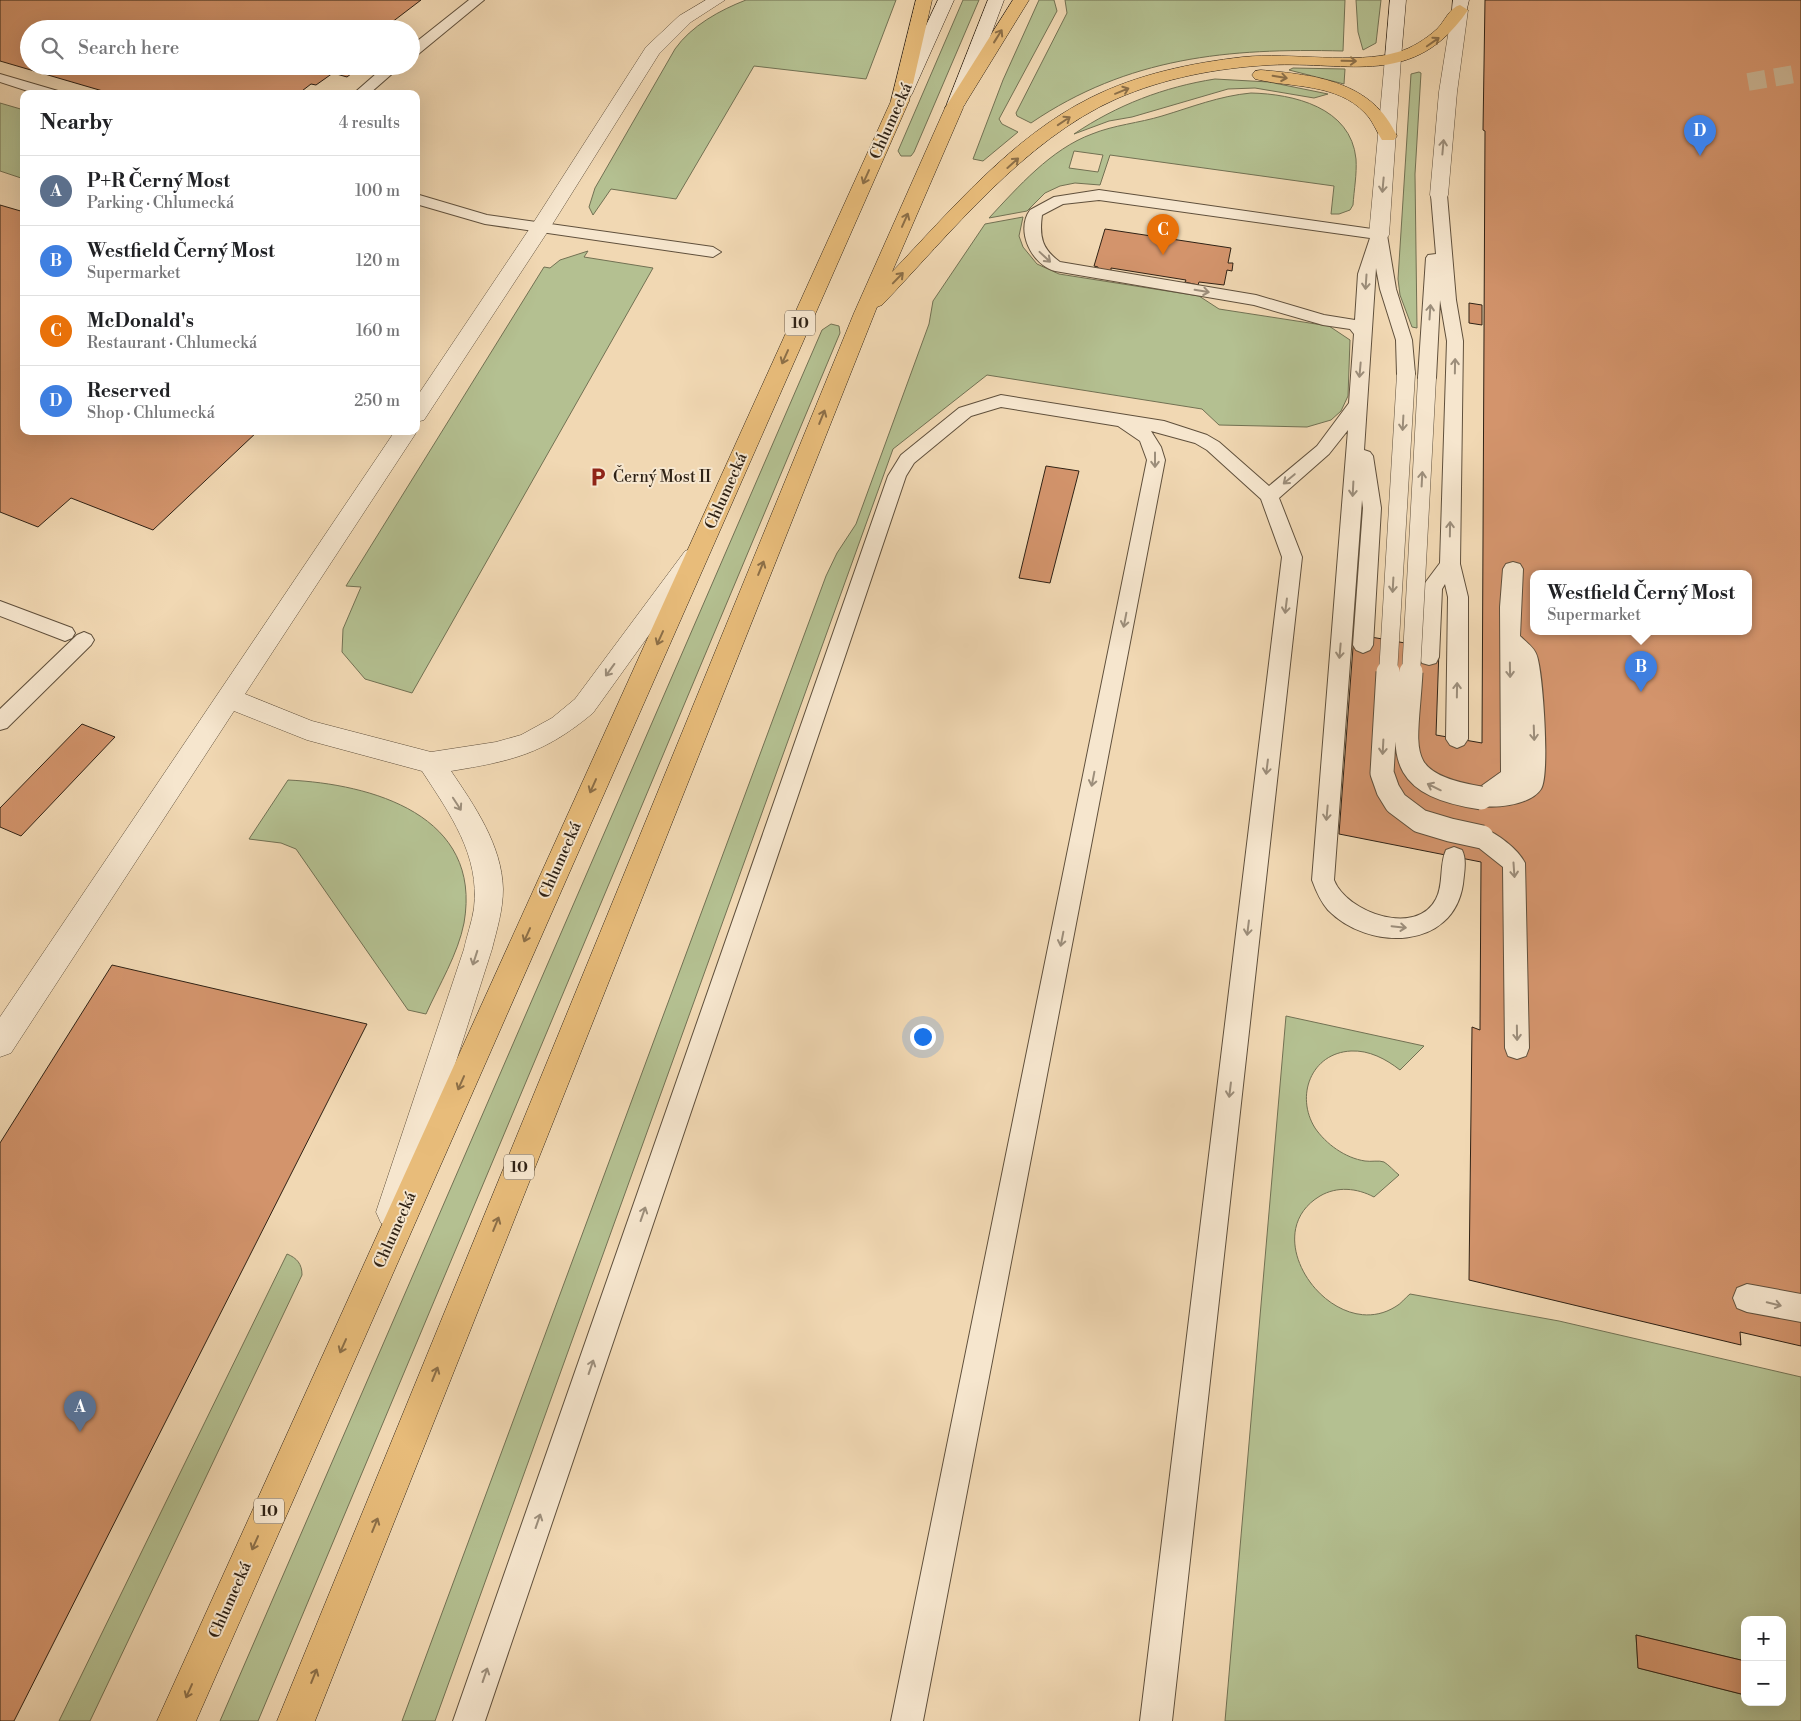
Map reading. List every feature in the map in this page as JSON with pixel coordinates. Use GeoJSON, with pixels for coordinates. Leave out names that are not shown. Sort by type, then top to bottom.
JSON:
{"type":"FeatureCollection","features":[{"type":"Feature","properties":{"kind":"main road"},"geometry":{"type":"LineString","coordinates":[[900,101],[924,0]]}},
{"type":"Feature","properties":{"kind":"main road"},"geometry":{"type":"LineString","coordinates":[[954,108],[1021,0]]}},
{"type":"Feature","properties":{"kind":"main road"},"geometry":{"type":"LineString","coordinates":[[864,313],[978,197],[1044,136],[1084,108],[1162,77],[1214,67],[1258,61],[1360,62],[1409,55],[1430,45],[1443,35],[1460,5]]}},
{"type":"Feature","properties":{"kind":"main road"},"geometry":{"type":"LineString","coordinates":[[1162,77],[1228,72],[1270,76],[1318,84],[1366,104],[1382,123],[1388,136]]}},
{"type":"Feature","properties":{"kind":"main road","name":"Chlumecká"},"geometry":{"type":"LineString","coordinates":[[176,1721],[900,101]]}},
{"type":"Feature","properties":{"kind":"main road","name":"10"},"geometry":{"type":"LineString","coordinates":[[296,1721],[864,313],[954,108]]}},
{"type":"Feature","properties":{"kind":"street"},"geometry":{"type":"LineString","coordinates":[[420,409],[540,228],[652,51],[685,19],[717,0]]}},
{"type":"Feature","properties":{"kind":"street","name":"Chlumecká"},"geometry":{"type":"LineString","coordinates":[[900,101],[946,0]]}},
{"type":"Feature","properties":{"kind":"street"},"geometry":{"type":"LineString","coordinates":[[954,108],[996,0]]}},
{"type":"Feature","properties":{"kind":"street"},"geometry":{"type":"LineString","coordinates":[[1379,235],[1398,0]]}},
{"type":"Feature","properties":{"kind":"street"},"geometry":{"type":"LineString","coordinates":[[1439,195],[1448,92],[1460,5]]}},
{"type":"Feature","properties":{"kind":"street"},"geometry":{"type":"LineString","coordinates":[[0,1043],[403,435]]}},
{"type":"Feature","properties":{"kind":"street"},"geometry":{"type":"LineString","coordinates":[[229,698],[307,730],[431,763],[496,753],[529,743],[561,725],[584,706],[701,546]]}},
{"type":"Feature","properties":{"kind":"street"},"geometry":{"type":"LineString","coordinates":[[363,1302],[478,949],[488,906],[487,872],[477,838],[431,763]]}},
{"type":"Feature","properties":{"kind":"lane"},"geometry":{"type":"LineString","coordinates":[[420,46],[477,0]]}},
{"type":"Feature","properties":{"kind":"lane"},"geometry":{"type":"LineString","coordinates":[[365,90],[383,75]]}},
{"type":"Feature","properties":{"kind":"lane"},"geometry":{"type":"LineString","coordinates":[[0,78],[40,90]]}},
{"type":"Feature","properties":{"kind":"lane"},"geometry":{"type":"LineString","coordinates":[[1363,334],[1355,325],[1323,320],[1256,300],[1055,266],[1045,259],[1032,239],[1035,213],[1060,200],[1099,195],[1287,224],[1379,235]]}},
{"type":"Feature","properties":{"kind":"lane"},"geometry":{"type":"LineString","coordinates":[[1439,195],[1429,314],[1407,752],[1414,772],[1424,782],[1446,792],[1482,798],[1513,796],[1532,785],[1535,762],[1532,686],[1527,656],[1511,639],[1510,607],[1513,569]]}},
{"type":"Feature","properties":{"kind":"lane"},"geometry":{"type":"LineString","coordinates":[[1439,195],[1448,300],[1455,342],[1450,564],[1458,597],[1457,739]]}},
{"type":"Feature","properties":{"kind":"lane"},"geometry":{"type":"LineString","coordinates":[[420,200],[485,219],[713,252]]}},
{"type":"Feature","properties":{"kind":"lane"},"geometry":{"type":"LineString","coordinates":[[1379,235],[1366,274],[1351,520],[1323,880],[1329,894],[1342,908],[1356,916],[1374,923],[1397,927],[1420,926],[1432,920],[1442,911],[1449,897],[1454,857]]}},
{"type":"Feature","properties":{"kind":"lane"},"geometry":{"type":"LineString","coordinates":[[1379,235],[1388,288],[1404,340],[1406,374],[1382,773],[1385,787],[1391,799],[1418,821],[1435,827],[1482,837],[1514,863],[1517,1048]]}},
{"type":"Feature","properties":{"kind":"lane"},"geometry":{"type":"LineString","coordinates":[[469,1721],[897,476],[907,459],[965,412],[983,405],[1002,401],[1164,427],[1201,439],[1212,446],[1269,496],[1292,557],[1156,1721]]}},
{"type":"Feature","properties":{"kind":"lane"},"geometry":{"type":"LineString","coordinates":[[1269,496],[1323,450],[1357,405]]}},
{"type":"Feature","properties":{"kind":"lane"},"geometry":{"type":"LineString","coordinates":[[1357,405],[1372,508],[1364,645]]}},
{"type":"Feature","properties":{"kind":"lane"},"geometry":{"type":"LineString","coordinates":[[907,1721],[1156,460],[1154,447],[1146,435],[1132,425],[1112,418]]}},
{"type":"Feature","properties":{"kind":"lane"},"geometry":{"type":"LineString","coordinates":[[1429,657],[1432,588],[1450,564]]}},
{"type":"Feature","properties":{"kind":"lane"},"geometry":{"type":"LineString","coordinates":[[0,608],[65,632]]}},
{"type":"Feature","properties":{"kind":"lane"},"geometry":{"type":"LineString","coordinates":[[0,722],[84,640]]}},
{"type":"Feature","properties":{"kind":"lane"},"geometry":{"type":"LineString","coordinates":[[1747,1298],[1785,1307],[1801,1308]]}},
{"type":"Feature","properties":{"kind":"green space"},"geometry":{"type":"Polygon","coordinates":[[[746,0],[896,0],[866,79],[754,66],[676,199],[611,189],[593,215],[589,207],[595,188],[675,49],[698,26],[726,9],[746,0]]]}},
{"type":"Feature","properties":{"kind":"green space"},"geometry":{"type":"Polygon","coordinates":[[[963,0],[979,0],[914,152],[911,156],[901,156],[898,151],[963,0]]]}},
{"type":"Feature","properties":{"kind":"green space"},"geometry":{"type":"Polygon","coordinates":[[[1039,0],[1054,0],[1057,11],[999,119],[1002,124],[1018,132],[983,161],[973,159],[1003,80],[1039,0]]]}},
{"type":"Feature","properties":{"kind":"green space"},"geometry":{"type":"Polygon","coordinates":[[[1065,0],[1345,0],[1343,51],[1259,52],[1219,55],[1180,61],[1142,70],[1104,83],[1068,101],[1031,123],[1017,116],[1016,113],[1067,13],[1065,0]]]}},
{"type":"Feature","properties":{"kind":"green space"},"geometry":{"type":"Polygon","coordinates":[[[1356,0],[1381,0],[1376,43],[1363,50],[1358,32],[1356,0]]]}},
{"type":"Feature","properties":{"kind":"green space"},"geometry":{"type":"Polygon","coordinates":[[[1293,68],[1345,69],[1344,84],[1289,70],[1293,68]]]}},
{"type":"Feature","properties":{"kind":"green space"},"geometry":{"type":"Polygon","coordinates":[[[1421,73],[1415,174],[1417,328],[1412,327],[1400,295],[1398,279],[1411,74],[1421,73]]]}},
{"type":"Feature","properties":{"kind":"green space"},"geometry":{"type":"Polygon","coordinates":[[[1215,79],[1269,82],[1328,94],[1314,98],[1255,88],[1228,89],[1132,117],[1109,121],[1074,134],[1107,114],[1159,92],[1215,79]]]}},
{"type":"Feature","properties":{"kind":"green space"},"geometry":{"type":"Polygon","coordinates":[[[1251,93],[1284,96],[1301,101],[1317,107],[1332,116],[1343,127],[1352,141],[1356,159],[1353,205],[1350,210],[1339,214],[1331,214],[1334,186],[1110,155],[1100,185],[1075,183],[1060,186],[1045,193],[1027,211],[989,218],[1036,170],[1063,149],[1077,141],[1109,128],[1153,118],[1206,102],[1251,93]],[[1074,151],[1069,168],[1098,172],[1103,155],[1074,151]]]}},
{"type":"Feature","properties":{"kind":"green space"},"geometry":{"type":"Polygon","coordinates":[[[0,103],[20,109],[20,178],[0,171],[0,103]]]}},
{"type":"Feature","properties":{"kind":"green space"},"geometry":{"type":"Polygon","coordinates":[[[1023,217],[1019,236],[1023,247],[1037,264],[1059,274],[1199,296],[1219,309],[1329,326],[1350,340],[1348,396],[1341,411],[1331,420],[1307,427],[1219,425],[1202,409],[987,375],[893,449],[435,1721],[402,1721],[826,576],[837,553],[856,524],[929,324],[933,301],[985,224],[1023,217]]]}},
{"type":"Feature","properties":{"kind":"green space"},"geometry":{"type":"Polygon","coordinates":[[[588,251],[584,257],[653,268],[412,693],[365,679],[342,652],[343,629],[361,587],[346,586],[544,267],[550,268],[560,260],[588,251]]]}},
{"type":"Feature","properties":{"kind":"green space"},"geometry":{"type":"Polygon","coordinates":[[[831,324],[839,326],[840,333],[258,1721],[220,1721],[822,330],[831,324]]]}},
{"type":"Feature","properties":{"kind":"green space"},"geometry":{"type":"Polygon","coordinates":[[[288,780],[354,789],[386,799],[415,812],[439,831],[456,856],[465,886],[464,923],[453,958],[426,1014],[408,1010],[296,849],[281,843],[249,839],[288,780]]]}},
{"type":"Feature","properties":{"kind":"green space"},"geometry":{"type":"Polygon","coordinates":[[[1286,1016],[1424,1046],[1400,1070],[1377,1056],[1351,1051],[1326,1059],[1310,1078],[1307,1090],[1309,1116],[1319,1134],[1330,1145],[1350,1157],[1365,1161],[1384,1162],[1399,1175],[1374,1197],[1354,1190],[1333,1191],[1320,1196],[1301,1214],[1295,1236],[1298,1259],[1309,1281],[1326,1299],[1348,1311],[1371,1315],[1395,1307],[1410,1294],[1559,1321],[1801,1377],[1801,1721],[1225,1721],[1286,1016]],[[1741,1616],[1741,1660],[1636,1635],[1638,1668],[1741,1694],[1741,1706],[1786,1706],[1786,1616],[1741,1616]]]}},
{"type":"Feature","properties":{"kind":"green space"},"geometry":{"type":"Polygon","coordinates":[[[287,1254],[294,1257],[298,1262],[302,1275],[90,1721],[59,1721],[287,1254]]]}},
{"type":"Feature","properties":{"kind":"building"},"geometry":{"type":"Polygon","coordinates":[[[0,0],[421,0],[395,20],[20,20],[20,67],[0,61],[0,0]]]}},
{"type":"Feature","properties":{"kind":"building"},"geometry":{"type":"Polygon","coordinates":[[[1485,0],[1801,0],[1801,1346],[1740,1332],[1741,1345],[1469,1280],[1472,1027],[1480,1030],[1481,862],[1339,834],[1354,634],[1439,649],[1436,735],[1482,743],[1485,131],[1483,130],[1485,0]]]}},
{"type":"Feature","properties":{"kind":"building"},"geometry":{"type":"Polygon","coordinates":[[[48,75],[330,75],[316,85],[311,84],[303,90],[99,90],[48,75]]]}},
{"type":"Feature","properties":{"kind":"building"},"geometry":{"type":"Polygon","coordinates":[[[0,205],[20,211],[20,435],[254,435],[153,530],[71,498],[38,527],[0,512],[0,205]]]}},
{"type":"Feature","properties":{"kind":"building"},"geometry":{"type":"Polygon","coordinates":[[[1105,229],[1231,248],[1228,263],[1233,263],[1232,271],[1227,270],[1224,285],[1199,282],[1198,285],[1185,282],[1186,280],[1111,268],[1111,271],[1098,269],[1098,267],[1094,266],[1105,229]]]}},
{"type":"Feature","properties":{"kind":"building"},"geometry":{"type":"Polygon","coordinates":[[[1469,303],[1482,305],[1482,325],[1469,323],[1469,303]]]}},
{"type":"Feature","properties":{"kind":"building"},"geometry":{"type":"Polygon","coordinates":[[[1046,466],[1079,471],[1050,583],[1019,578],[1046,466]]]}},
{"type":"Feature","properties":{"kind":"building"},"geometry":{"type":"Polygon","coordinates":[[[82,724],[115,737],[21,836],[0,827],[0,808],[82,724]]]}},
{"type":"Feature","properties":{"kind":"building"},"geometry":{"type":"Polygon","coordinates":[[[112,965],[367,1024],[14,1721],[0,1721],[0,1143],[112,965]]]}},
{"type":"Feature","properties":{"kind":"building"},"geometry":{"type":"Polygon","coordinates":[[[1636,1635],[1741,1660],[1741,1694],[1638,1668],[1636,1635]]]}},
{"type":"Feature","properties":{"kind":"tunnel"},"geometry":{"type":"LineString","coordinates":[[1748,82],[1801,73]]}},
{"type":"Feature","properties":{"kind":"place","name":"Reserved"},"geometry":{"type":"Point","coordinates":[1700,156]}},
{"type":"Feature","properties":{"kind":"place","name":"McDonald's"},"geometry":{"type":"Point","coordinates":[1163,255]}},
{"type":"Feature","properties":{"kind":"place","name":"Černý Most II"},"geometry":{"type":"Point","coordinates":[598,477]}},
{"type":"Feature","properties":{"kind":"place","name":"Westfield Černý Most"},"geometry":{"type":"Point","coordinates":[1641,692]}},
{"type":"Feature","properties":{"kind":"place","name":"P+R Černý Most"},"geometry":{"type":"Point","coordinates":[80,1432]}}]}
